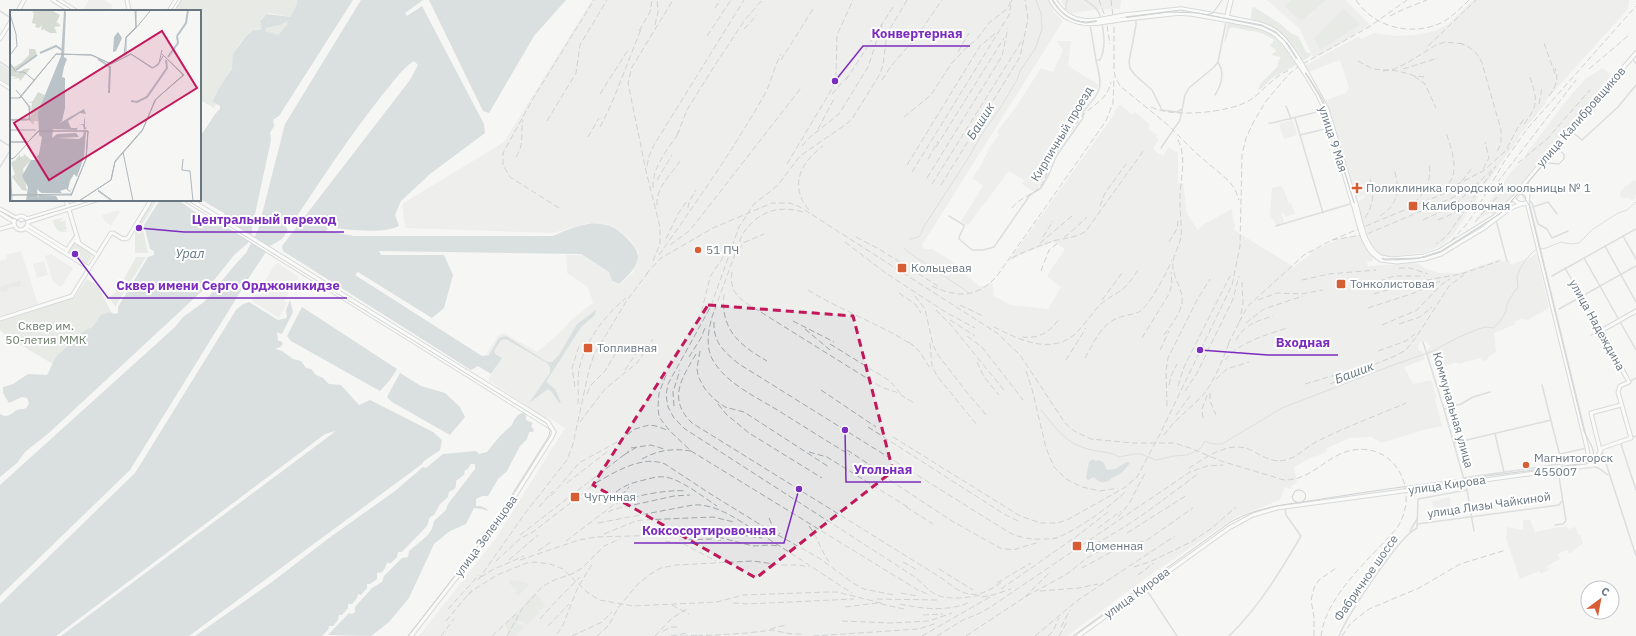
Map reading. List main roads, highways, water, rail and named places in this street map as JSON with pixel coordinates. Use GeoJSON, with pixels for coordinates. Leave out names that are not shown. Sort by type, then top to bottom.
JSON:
{"type":"FeatureCollection","features":[{"type":"Feature","properties":{"kind":"main road"},"geometry":{"type":"LineString","coordinates":[[19,10],[24,0]]}},
{"type":"Feature","properties":{"kind":"main road"},"geometry":{"type":"LineString","coordinates":[[53,0],[69,10]]}},
{"type":"Feature","properties":{"kind":"main road"},"geometry":{"type":"LineString","coordinates":[[59,0],[74,10]]}},
{"type":"Feature","properties":{"kind":"main road"},"geometry":{"type":"LineString","coordinates":[[127,0],[129,10]]}},
{"type":"Feature","properties":{"kind":"main road"},"geometry":{"type":"LineString","coordinates":[[171,10],[176,0]]}},
{"type":"Feature","properties":{"kind":"main road"},"geometry":{"type":"LineString","coordinates":[[171,10],[179,0]]}},
{"type":"Feature","properties":{"kind":"main road","name":"улица 9 Мая"},"geometry":{"type":"LineString","coordinates":[[1051,0],[1059,12],[1068,20],[1080,24],[1090,24],[1125,17],[1181,9],[1226,18],[1270,30],[1284,42],[1298,59],[1318,96],[1332,127]]}},
{"type":"Feature","properties":{"kind":"main road","name":"улица 9 Мая"},"geometry":{"type":"LineString","coordinates":[[1054,0],[1069,17],[1081,21],[1098,22]]}},
{"type":"Feature","properties":{"kind":"main road"},"geometry":{"type":"LineString","coordinates":[[1226,18],[1231,0]]}},
{"type":"Feature","properties":{"kind":"main road","name":"улица 9 Мая"},"geometry":{"type":"LineString","coordinates":[[1125,17],[1136,18],[1179,13],[1226,18]]}},
{"type":"Feature","properties":{"kind":"main road"},"geometry":{"type":"LineString","coordinates":[[0,39],[10,24]]}},
{"type":"Feature","properties":{"kind":"main road","name":"улица Калибровщиков"},"geometry":{"type":"LineString","coordinates":[[1518,192],[1538,166],[1636,53]]}},
{"type":"Feature","properties":{"kind":"main road","name":"улица 9 Мая"},"geometry":{"type":"LineString","coordinates":[[1305,72],[1323,100],[1353,204],[1369,245],[1381,258],[1391,259],[1433,254],[1509,209],[1522,204]]}},
{"type":"Feature","properties":{"kind":"main road"},"geometry":{"type":"LineString","coordinates":[[0,82],[10,88]]}},
{"type":"Feature","properties":{"kind":"main road"},"geometry":{"type":"LineString","coordinates":[[1526,182],[1528,208],[1591,465]]}},
{"type":"Feature","properties":{"kind":"main road"},"geometry":{"type":"LineString","coordinates":[[1528,195],[1518,192],[1513,198],[1515,202],[1528,208]]}},
{"type":"Feature","properties":{"kind":"main road","name":"улица 9 Мая"},"geometry":{"type":"LineString","coordinates":[[1495,218],[1513,198]]}},
{"type":"Feature","properties":{"kind":"main road"},"geometry":{"type":"LineString","coordinates":[[66,201],[79,243]]}},
{"type":"Feature","properties":{"kind":"main road"},"geometry":{"type":"LineString","coordinates":[[0,209],[15,222],[20,230],[27,224],[86,201]]}},
{"type":"Feature","properties":{"kind":"main road"},"geometry":{"type":"LineString","coordinates":[[69,208],[93,201]]}},
{"type":"Feature","properties":{"kind":"main road"},"geometry":{"type":"LineString","coordinates":[[0,319],[70,297],[74,293],[111,233],[124,240],[128,238],[150,201]]}},
{"type":"Feature","properties":{"kind":"main road"},"geometry":{"type":"LineString","coordinates":[[188,201],[222,221]]}},
{"type":"Feature","properties":{"kind":"main road"},"geometry":{"type":"LineString","coordinates":[[192,201],[222,221]]}},
{"type":"Feature","properties":{"kind":"main road"},"geometry":{"type":"LineString","coordinates":[[1522,204],[1528,201]]}},
{"type":"Feature","properties":{"kind":"main road"},"geometry":{"type":"LineString","coordinates":[[0,213],[15,222]]}},
{"type":"Feature","properties":{"kind":"main road"},"geometry":{"type":"LineString","coordinates":[[0,229],[15,222],[22,216],[27,224],[89,268]]}},
{"type":"Feature","properties":{"kind":"main road","name":"улица Зеленцова"},"geometry":{"type":"LineString","coordinates":[[222,221],[547,424],[554,432],[494,529],[411,636]]}},
{"type":"Feature","properties":{"kind":"main road"},"geometry":{"type":"LineString","coordinates":[[66,252],[77,235]]}},
{"type":"Feature","properties":{"kind":"main road"},"geometry":{"type":"LineString","coordinates":[[74,240],[97,255]]}},
{"type":"Feature","properties":{"kind":"main road","name":"улица Надеждина"},"geometry":{"type":"LineString","coordinates":[[1621,405],[1618,389],[1628,382],[1601,331],[1636,311]]}},
{"type":"Feature","properties":{"kind":"main road"},"geometry":{"type":"LineString","coordinates":[[1591,465],[1601,449],[1631,438],[1621,405],[1591,413],[1601,449]]}},
{"type":"Feature","properties":{"kind":"main road","name":"улица Кирова"},"geometry":{"type":"LineString","coordinates":[[1078,636],[1145,587],[1242,520],[1260,513],[1285,508],[1591,465]]}},
{"type":"Feature","properties":{"kind":"water","name":"Урал"},"geometry":{"type":"Polygon","coordinates":[[[297,0],[353,0],[279,116],[273,120],[274,126],[270,133],[271,140],[252,228],[252,235],[248,243],[235,254],[215,279],[50,432],[25,452],[17,463],[0,477],[0,414],[8,416],[17,410],[27,407],[29,403],[27,398],[22,397],[9,403],[3,393],[3,387],[13,384],[28,374],[47,375],[56,357],[77,337],[78,334],[92,327],[101,315],[110,312],[114,314],[118,313],[118,307],[148,257],[154,255],[154,251],[150,249],[144,225],[159,201],[179,201],[214,225],[219,225],[225,216],[224,213],[201,200],[201,135],[220,109],[220,106],[213,102],[227,75],[232,69],[233,54],[246,36],[253,30],[262,29],[260,21],[267,14],[290,17],[297,4],[297,0]],[[287,21],[280,25],[266,28],[265,31],[278,35],[288,24],[287,21]]]}},
{"type":"Feature","properties":{"kind":"water"},"geometry":{"type":"Polygon","coordinates":[[[361,0],[423,0],[405,13],[407,16],[422,6],[484,124],[485,133],[430,174],[401,201],[395,215],[399,226],[375,231],[329,227],[326,231],[354,236],[553,236],[579,226],[597,224],[611,226],[616,229],[635,248],[638,257],[637,261],[633,269],[619,284],[612,281],[609,272],[581,254],[379,251],[381,255],[444,255],[453,275],[444,308],[432,318],[358,272],[355,275],[482,356],[489,355],[499,338],[506,336],[547,362],[552,362],[559,355],[577,324],[596,310],[595,315],[581,327],[546,382],[555,389],[561,403],[559,403],[552,392],[548,389],[529,403],[550,373],[550,367],[547,363],[506,339],[501,340],[494,351],[495,354],[502,358],[491,374],[478,366],[471,370],[283,251],[282,246],[410,80],[418,65],[414,61],[401,72],[371,109],[295,219],[283,221],[288,230],[282,239],[270,246],[252,273],[130,470],[0,596],[0,485],[175,327],[183,317],[204,302],[246,253],[258,230],[285,124],[361,0]]]}},
{"type":"Feature","properties":{"kind":"water"},"geometry":{"type":"Polygon","coordinates":[[[429,0],[566,0],[534,36],[489,113],[483,111],[429,0]]]}},
{"type":"Feature","properties":{"kind":"water"},"geometry":{"type":"Polygon","coordinates":[[[290,300],[293,312],[282,334],[277,332],[278,341],[281,341],[283,344],[275,349],[282,351],[293,359],[301,361],[306,368],[311,369],[316,375],[323,378],[329,384],[341,385],[359,405],[370,400],[433,432],[442,440],[440,450],[189,636],[61,636],[335,431],[325,434],[56,636],[0,636],[0,604],[135,473],[236,310],[243,304],[249,302],[278,320],[287,318],[286,310],[290,300]]]}},
{"type":"Feature","properties":{"kind":"water"},"geometry":{"type":"Polygon","coordinates":[[[302,307],[397,369],[380,391],[291,341],[287,336],[302,307]]]}},
{"type":"Feature","properties":{"kind":"water"},"geometry":{"type":"Polygon","coordinates":[[[400,373],[421,386],[445,393],[460,407],[465,417],[450,435],[392,402],[387,397],[400,373]]]}},
{"type":"Feature","properties":{"kind":"water"},"geometry":{"type":"Polygon","coordinates":[[[524,412],[526,413],[526,420],[533,423],[531,426],[534,430],[533,432],[529,432],[527,439],[520,446],[507,471],[498,479],[488,496],[482,496],[476,499],[476,506],[481,506],[488,511],[474,508],[466,524],[450,531],[434,544],[409,598],[389,622],[371,636],[328,635],[349,613],[352,614],[355,612],[355,607],[372,588],[382,582],[384,576],[402,558],[408,557],[409,551],[427,536],[432,529],[434,521],[446,510],[448,504],[475,469],[475,464],[471,464],[467,470],[465,470],[464,475],[456,481],[455,488],[449,492],[448,497],[440,504],[434,515],[430,517],[427,526],[402,552],[398,552],[397,557],[391,563],[387,563],[382,572],[377,573],[377,579],[370,584],[367,584],[367,588],[361,595],[358,594],[357,598],[352,604],[348,604],[348,608],[342,615],[339,615],[338,620],[333,626],[329,626],[328,630],[322,636],[195,636],[272,582],[329,538],[395,491],[423,467],[426,468],[443,454],[476,451],[479,454],[487,452],[500,436],[512,425],[518,415],[524,412]]]}},
{"type":"Feature","properties":{"kind":"water"},"geometry":{"type":"Polygon","coordinates":[[[1093,459],[1095,461],[1099,460],[1103,462],[1107,470],[1115,469],[1127,462],[1130,463],[1120,474],[1103,482],[1098,481],[1094,477],[1088,480],[1086,478],[1089,462],[1093,459]]]}},
{"type":"Feature","properties":{"kind":"waterway","name":"Башик"},"geometry":{"type":"LineString","coordinates":[[910,239],[918,237],[921,234],[923,228],[1002,105],[1017,80],[1020,71],[1035,49],[1042,29],[1041,13],[1036,0]]}},
{"type":"Feature","properties":{"kind":"waterway","name":"Башик"},"geometry":{"type":"LineString","coordinates":[[1041,410],[1068,440],[1083,447],[1106,452],[1119,457],[1141,454],[1156,460],[1187,455],[1200,449],[1205,441],[1212,444],[1222,444],[1282,408],[1433,351],[1478,329],[1486,327],[1493,328],[1503,317],[1507,304],[1518,287],[1517,277],[1520,269],[1526,259],[1535,250],[1546,248],[1561,242],[1571,244],[1579,243],[1593,229],[1618,213],[1627,210],[1636,202]]}},
{"type":"Feature","properties":{"kind":"waterway","name":"Башик"},"geometry":{"type":"LineString","coordinates":[[904,248],[968,292]]}},
{"type":"Feature","properties":{"kind":"tram line"},"geometry":{"type":"LineString","coordinates":[[56,0],[72,10]]}},
{"type":"Feature","properties":{"kind":"tram line"},"geometry":{"type":"LineString","coordinates":[[172,10],[178,0]]}},
{"type":"Feature","properties":{"kind":"tram line"},"geometry":{"type":"LineString","coordinates":[[1052,0],[1058,9],[1062,13],[1066,16],[1070,19],[1086,23],[1168,12],[1198,13],[1262,26],[1276,33],[1285,41],[1319,95],[1325,108],[1366,242],[1372,253],[1385,260],[1414,259],[1425,257],[1441,252],[1501,213],[1544,164],[1559,164],[1564,159],[1564,154],[1560,151],[1553,153],[1501,213],[1441,251],[1419,258],[1385,259],[1375,255],[1366,242],[1323,100],[1288,44],[1276,32],[1262,25],[1181,10],[1086,22],[1075,20],[1066,16],[1053,0]]}},
{"type":"Feature","properties":{"kind":"tram line"},"geometry":{"type":"LineString","coordinates":[[1206,15],[1213,13],[1222,0]]}},
{"type":"Feature","properties":{"kind":"tram line"},"geometry":{"type":"LineString","coordinates":[[1073,636],[1229,523],[1252,512],[1290,504],[1392,488],[1586,463],[1591,460],[1593,457],[1592,448],[1584,431],[1529,205],[1522,194],[1523,187]]}},
{"type":"Feature","properties":{"kind":"tram line"},"geometry":{"type":"LineString","coordinates":[[0,211],[21,222],[91,201]]}},
{"type":"Feature","properties":{"kind":"tram line"},"geometry":{"type":"LineString","coordinates":[[189,201],[546,423],[550,430],[549,436],[488,533],[408,636]]}},
{"type":"Feature","properties":{"kind":"tram line"},"geometry":{"type":"LineString","coordinates":[[1299,503],[1294,501],[1292,497],[1295,491],[1298,490],[1303,491],[1305,494],[1305,499],[1301,503]]}},
{"type":"Feature","properties":{"kind":"railway"},"geometry":{"type":"LineString","coordinates":[[559,208],[510,177],[503,165],[503,153],[534,97],[594,0]]}},
{"type":"Feature","properties":{"kind":"railway"},"geometry":{"type":"LineString","coordinates":[[547,121],[576,73],[580,45],[607,0]]}},
{"type":"Feature","properties":{"kind":"railway"},"geometry":{"type":"LineString","coordinates":[[639,31],[650,12],[652,0]]}},
{"type":"Feature","properties":{"kind":"railway"},"geometry":{"type":"LineString","coordinates":[[655,25],[658,12],[657,0]]}},
{"type":"Feature","properties":{"kind":"railway"},"geometry":{"type":"LineString","coordinates":[[653,261],[660,244],[660,227],[646,171],[628,83],[632,67],[673,0]]}},
{"type":"Feature","properties":{"kind":"railway"},"geometry":{"type":"LineString","coordinates":[[715,8],[720,0]]}},
{"type":"Feature","properties":{"kind":"railway"},"geometry":{"type":"LineString","coordinates":[[707,36],[731,0]]}},
{"type":"Feature","properties":{"kind":"railway"},"geometry":{"type":"LineString","coordinates":[[647,166],[649,156],[654,145],[744,0]]}},
{"type":"Feature","properties":{"kind":"railway"},"geometry":{"type":"LineString","coordinates":[[677,135],[687,110],[715,65],[744,21],[762,0]]}},
{"type":"Feature","properties":{"kind":"railway"},"geometry":{"type":"LineString","coordinates":[[787,164],[833,87],[836,75],[837,35],[853,0]]}},
{"type":"Feature","properties":{"kind":"railway"},"geometry":{"type":"LineString","coordinates":[[907,0],[887,34],[883,65],[880,74],[852,119],[800,156],[778,185],[753,205],[739,227],[711,306],[668,384],[666,395],[668,407],[674,418],[685,429],[915,577],[935,594],[947,598],[981,595]]}},
{"type":"Feature","properties":{"kind":"railway"},"geometry":{"type":"LineString","coordinates":[[882,80],[891,66],[917,36],[942,0]]}},
{"type":"Feature","properties":{"kind":"railway"},"geometry":{"type":"LineString","coordinates":[[912,172],[1009,15],[1012,0]]}},
{"type":"Feature","properties":{"kind":"railway"},"geometry":{"type":"LineString","coordinates":[[941,185],[1020,57],[1028,19],[1025,0]]}},
{"type":"Feature","properties":{"kind":"railway"},"geometry":{"type":"LineString","coordinates":[[1099,0],[1106,19],[1110,44]]}},
{"type":"Feature","properties":{"kind":"railway"},"geometry":{"type":"LineString","coordinates":[[1111,0],[1114,24],[1114,69],[1115,76],[1120,86],[1168,125],[1196,153],[1229,181],[1235,189],[1239,200]]}},
{"type":"Feature","properties":{"kind":"railway"},"geometry":{"type":"LineString","coordinates":[[1356,0],[1364,10],[1373,17],[1395,27],[1407,29],[1431,27],[1443,22],[1454,15],[1469,0]]}},
{"type":"Feature","properties":{"kind":"railway"},"geometry":{"type":"LineString","coordinates":[[893,437],[1020,516],[1041,523],[1057,523],[1067,520],[1124,488],[1137,477],[1160,434],[1232,285],[1240,246],[1242,155],[1246,138],[1254,121],[1266,101],[1289,74],[1299,66],[1369,27],[1407,0]]}},
{"type":"Feature","properties":{"kind":"railway"},"geometry":{"type":"LineString","coordinates":[[1390,16],[1427,0]]}},
{"type":"Feature","properties":{"kind":"railway"},"geometry":{"type":"LineString","coordinates":[[1428,46],[1476,0]]}},
{"type":"Feature","properties":{"kind":"railway"},"geometry":{"type":"LineString","coordinates":[[904,117],[931,95],[951,64],[977,39],[990,22],[1007,9],[1011,1]]}},
{"type":"Feature","properties":{"kind":"railway"},"geometry":{"type":"LineString","coordinates":[[1475,212],[1504,162],[1527,129],[1636,6]]}},
{"type":"Feature","properties":{"kind":"railway"},"geometry":{"type":"LineString","coordinates":[[846,80],[893,7]]}},
{"type":"Feature","properties":{"kind":"railway"},"geometry":{"type":"LineString","coordinates":[[781,60],[813,9]]}},
{"type":"Feature","properties":{"kind":"railway"},"geometry":{"type":"LineString","coordinates":[[744,29],[757,15]]}},
{"type":"Feature","properties":{"kind":"railway"},"geometry":{"type":"LineString","coordinates":[[802,146],[810,137],[839,114],[868,67],[883,22]]}},
{"type":"Feature","properties":{"kind":"railway"},"geometry":{"type":"LineString","coordinates":[[600,127],[617,90],[642,27]]}},
{"type":"Feature","properties":{"kind":"railway"},"geometry":{"type":"LineString","coordinates":[[927,178],[1002,56],[1008,28]]}},
{"type":"Feature","properties":{"kind":"railway"},"geometry":{"type":"LineString","coordinates":[[958,52],[969,33]]}},
{"type":"Feature","properties":{"kind":"railway"},"geometry":{"type":"LineString","coordinates":[[907,165],[980,46],[996,33]]}},
{"type":"Feature","properties":{"kind":"railway"},"geometry":{"type":"LineString","coordinates":[[1589,69],[1629,35]]}},
{"type":"Feature","properties":{"kind":"railway"},"geometry":{"type":"LineString","coordinates":[[936,147],[1004,38]]}},
{"type":"Feature","properties":{"kind":"railway"},"geometry":{"type":"LineString","coordinates":[[932,184],[1023,39]]}},
{"type":"Feature","properties":{"kind":"railway"},"geometry":{"type":"LineString","coordinates":[[1383,71],[1394,69],[1407,63],[1436,45],[1445,42],[1464,44]]}},
{"type":"Feature","properties":{"kind":"railway"},"geometry":{"type":"LineString","coordinates":[[1459,43],[1473,50],[1482,63],[1501,130],[1501,143],[1497,152]]}},
{"type":"Feature","properties":{"kind":"railway"},"geometry":{"type":"LineString","coordinates":[[1544,43],[1555,74]]}},
{"type":"Feature","properties":{"kind":"railway"},"geometry":{"type":"LineString","coordinates":[[600,94],[628,50]]}},
{"type":"Feature","properties":{"kind":"railway"},"geometry":{"type":"LineString","coordinates":[[659,255],[738,139],[765,94],[781,54]]}},
{"type":"Feature","properties":{"kind":"railway"},"geometry":{"type":"LineString","coordinates":[[1403,69],[1438,58]]}},
{"type":"Feature","properties":{"kind":"railway"},"geometry":{"type":"LineString","coordinates":[[1358,61],[1373,69],[1398,71],[1425,77]]}},
{"type":"Feature","properties":{"kind":"railway"},"geometry":{"type":"LineString","coordinates":[[1549,96],[1556,83],[1557,76],[1555,68]]}},
{"type":"Feature","properties":{"kind":"railway"},"geometry":{"type":"LineString","coordinates":[[1151,107],[1160,110],[1186,113],[1215,111],[1229,108],[1250,100],[1275,78],[1289,70]]}},
{"type":"Feature","properties":{"kind":"railway"},"geometry":{"type":"LineString","coordinates":[[832,94],[848,76]]}},
{"type":"Feature","properties":{"kind":"railway"},"geometry":{"type":"LineString","coordinates":[[1414,76],[1425,84],[1436,108]]}},
{"type":"Feature","properties":{"kind":"railway"},"geometry":{"type":"LineString","coordinates":[[932,286],[950,293],[966,294],[982,289],[997,276],[1106,121],[1113,103],[1114,77]]}},
{"type":"Feature","properties":{"kind":"railway"},"geometry":{"type":"LineString","coordinates":[[1524,124],[1532,112],[1535,102],[1530,77]]}},
{"type":"Feature","properties":{"kind":"railway"},"geometry":{"type":"LineString","coordinates":[[1497,183],[1576,80]]}},
{"type":"Feature","properties":{"kind":"railway"},"geometry":{"type":"LineString","coordinates":[[1012,208],[1018,202],[1039,188],[1044,181],[1051,161],[1059,147],[1084,114],[1106,95],[1111,82]]}},
{"type":"Feature","properties":{"kind":"railway"},"geometry":{"type":"LineString","coordinates":[[670,245],[689,231],[695,224],[801,88]]}},
{"type":"Feature","properties":{"kind":"railway"},"geometry":{"type":"LineString","coordinates":[[1539,104],[1542,88]]}},
{"type":"Feature","properties":{"kind":"railway"},"geometry":{"type":"LineString","coordinates":[[1518,163],[1547,139],[1590,90]]}},
{"type":"Feature","properties":{"kind":"railway"},"geometry":{"type":"LineString","coordinates":[[818,129],[835,97]]}},
{"type":"Feature","properties":{"kind":"railway"},"geometry":{"type":"LineString","coordinates":[[588,137],[599,118]]}},
{"type":"Feature","properties":{"kind":"railway"},"geometry":{"type":"LineString","coordinates":[[1507,148],[1524,119]]}},
{"type":"Feature","properties":{"kind":"railway"},"geometry":{"type":"LineString","coordinates":[[516,157],[521,143],[523,120]]}},
{"type":"Feature","properties":{"kind":"railway"},"geometry":{"type":"LineString","coordinates":[[653,188],[653,180],[658,165],[680,131]]}},
{"type":"Feature","properties":{"kind":"railway"},"geometry":{"type":"LineString","coordinates":[[1443,190],[1449,184],[1454,170],[1453,155],[1446,132]]}},
{"type":"Feature","properties":{"kind":"railway"},"geometry":{"type":"LineString","coordinates":[[1164,335],[1177,316],[1182,303],[1181,292],[1175,278],[1173,267],[1173,262],[1181,236],[1180,195],[1183,160],[1180,144],[1176,137]]}},
{"type":"Feature","properties":{"kind":"railway"},"geometry":{"type":"LineString","coordinates":[[928,159],[938,141]]}},
{"type":"Feature","properties":{"kind":"railway"},"geometry":{"type":"LineString","coordinates":[[1483,169],[1489,158],[1485,142]]}},
{"type":"Feature","properties":{"kind":"railway"},"geometry":{"type":"LineString","coordinates":[[809,210],[803,201],[800,192],[800,175],[808,160],[823,146]]}},
{"type":"Feature","properties":{"kind":"railway"},"geometry":{"type":"LineString","coordinates":[[1448,189],[1483,171],[1509,148]]}},
{"type":"Feature","properties":{"kind":"railway"},"geometry":{"type":"LineString","coordinates":[[1012,258],[1053,241],[1074,236],[1086,231],[1144,150]]}},
{"type":"Feature","properties":{"kind":"railway"},"geometry":{"type":"LineString","coordinates":[[657,180],[672,155]]}},
{"type":"Feature","properties":{"kind":"railway"},"geometry":{"type":"LineString","coordinates":[[657,205],[657,199],[661,187],[680,161]]}},
{"type":"Feature","properties":{"kind":"railway"},"geometry":{"type":"LineString","coordinates":[[1100,206],[1105,193],[1126,164]]}},
{"type":"Feature","properties":{"kind":"railway"},"geometry":{"type":"LineString","coordinates":[[1414,203],[1427,186],[1430,171],[1429,165]]}},
{"type":"Feature","properties":{"kind":"railway"},"geometry":{"type":"LineString","coordinates":[[1332,240],[1367,234],[1452,198],[1477,184],[1496,166],[1449,233],[1436,244]]}},
{"type":"Feature","properties":{"kind":"railway"},"geometry":{"type":"LineString","coordinates":[[1462,181],[1472,168]]}},
{"type":"Feature","properties":{"kind":"railway"},"geometry":{"type":"LineString","coordinates":[[1380,216],[1391,206],[1396,196],[1397,183],[1394,169]]}},
{"type":"Feature","properties":{"kind":"railway"},"geometry":{"type":"LineString","coordinates":[[1365,218],[1372,203],[1370,179]]}},
{"type":"Feature","properties":{"kind":"railway"},"geometry":{"type":"LineString","coordinates":[[1239,322],[1248,306],[1304,255],[1332,240],[1455,189]]}},
{"type":"Feature","properties":{"kind":"railway"},"geometry":{"type":"LineString","coordinates":[[688,208],[689,202],[696,190]]}},
{"type":"Feature","properties":{"kind":"railway"},"geometry":{"type":"LineString","coordinates":[[1423,220],[1453,206],[1467,193]]}},
{"type":"Feature","properties":{"kind":"railway"},"geometry":{"type":"LineString","coordinates":[[1475,222],[1497,197]]}},
{"type":"Feature","properties":{"kind":"railway"},"geometry":{"type":"LineString","coordinates":[[666,239],[678,214],[686,202]]}},
{"type":"Feature","properties":{"kind":"railway"},"geometry":{"type":"LineString","coordinates":[[646,274],[661,258],[713,228],[772,203],[790,203],[800,207],[997,333],[1020,355],[1065,423],[1074,431],[1091,439],[1133,443],[1174,443],[1221,461],[1284,480],[1303,476],[1344,452],[1353,450],[1369,450],[1382,454],[1393,463],[1400,474],[1405,487],[1406,500],[1404,515],[1397,528],[1340,592],[1331,606],[1321,636]]}},
{"type":"Feature","properties":{"kind":"railway"},"geometry":{"type":"LineString","coordinates":[[1438,220],[1452,214],[1466,204]]}},
{"type":"Feature","properties":{"kind":"railway"},"geometry":{"type":"LineString","coordinates":[[1451,241],[1466,225],[1478,208]]}},
{"type":"Feature","properties":{"kind":"railway"},"geometry":{"type":"LineString","coordinates":[[803,212],[784,209],[768,212],[754,221],[742,235],[712,317],[709,328],[708,346],[711,357],[719,370],[733,383],[850,455]]}},
{"type":"Feature","properties":{"kind":"railway"},"geometry":{"type":"LineString","coordinates":[[1040,243],[1072,216]]}},
{"type":"Feature","properties":{"kind":"railway"},"geometry":{"type":"LineString","coordinates":[[1064,237],[1087,217]]}},
{"type":"Feature","properties":{"kind":"railway"},"geometry":{"type":"LineString","coordinates":[[1043,237],[1053,221]]}},
{"type":"Feature","properties":{"kind":"railway"},"geometry":{"type":"LineString","coordinates":[[1169,242],[1177,229],[1178,221]]}},
{"type":"Feature","properties":{"kind":"railway"},"geometry":{"type":"LineString","coordinates":[[739,250],[743,243],[764,234]]}},
{"type":"Feature","properties":{"kind":"railway"},"geometry":{"type":"LineString","coordinates":[[856,237],[879,249],[938,286]]}},
{"type":"Feature","properties":{"kind":"railway"},"geometry":{"type":"LineString","coordinates":[[1041,271],[1049,250],[1060,241]]}},
{"type":"Feature","properties":{"kind":"railway"},"geometry":{"type":"LineString","coordinates":[[845,242],[887,274],[947,313],[975,328]]}},
{"type":"Feature","properties":{"kind":"railway"},"geometry":{"type":"LineString","coordinates":[[698,320],[710,277],[725,254]]}},
{"type":"Feature","properties":{"kind":"railway"},"geometry":{"type":"LineString","coordinates":[[1085,358],[1094,341],[1107,325],[1120,317],[1139,312],[1148,303],[1158,288],[1172,260]]}},
{"type":"Feature","properties":{"kind":"railway"},"geometry":{"type":"LineString","coordinates":[[1374,294],[1410,283],[1461,274],[1499,261]]}},
{"type":"Feature","properties":{"kind":"railway"},"geometry":{"type":"LineString","coordinates":[[994,327],[1013,336],[1034,343],[1054,344],[1064,341],[1074,335],[1102,303],[1126,286],[1139,268]]}},
{"type":"Feature","properties":{"kind":"railway"},"geometry":{"type":"LineString","coordinates":[[1399,268],[1410,268],[1428,274]]}},
{"type":"Feature","properties":{"kind":"railway"},"geometry":{"type":"LineString","coordinates":[[478,580],[526,512],[567,460],[573,444],[589,370],[594,355],[627,300],[650,270]]}},
{"type":"Feature","properties":{"kind":"railway"},"geometry":{"type":"LineString","coordinates":[[1302,280],[1329,274],[1376,270]]}},
{"type":"Feature","properties":{"kind":"railway"},"geometry":{"type":"LineString","coordinates":[[732,272],[731,280],[733,288],[743,301],[881,387],[896,392],[914,403]]}},
{"type":"Feature","properties":{"kind":"railway"},"geometry":{"type":"LineString","coordinates":[[1142,338],[1169,294],[1172,284],[1171,272]]}},
{"type":"Feature","properties":{"kind":"railway"},"geometry":{"type":"LineString","coordinates":[[1102,300],[1122,273]]}},
{"type":"Feature","properties":{"kind":"railway"},"geometry":{"type":"LineString","coordinates":[[1305,384],[1332,376],[1356,372],[1406,350],[1417,336],[1449,286],[1466,273]]}},
{"type":"Feature","properties":{"kind":"railway"},"geometry":{"type":"LineString","coordinates":[[1178,386],[1184,367],[1230,276]]}},
{"type":"Feature","properties":{"kind":"railway"},"geometry":{"type":"LineString","coordinates":[[1185,391],[1197,373],[1233,299],[1239,276]]}},
{"type":"Feature","properties":{"kind":"railway"},"geometry":{"type":"LineString","coordinates":[[1371,284],[1394,276],[1425,276]]}},
{"type":"Feature","properties":{"kind":"railway"},"geometry":{"type":"LineString","coordinates":[[1167,406],[1166,371],[1168,358],[1197,300],[1210,279]]}},
{"type":"Feature","properties":{"kind":"railway"},"geometry":{"type":"LineString","coordinates":[[1382,325],[1417,310],[1442,284],[1450,279]]}},
{"type":"Feature","properties":{"kind":"railway"},"geometry":{"type":"LineString","coordinates":[[1368,308],[1414,293],[1440,281]]}},
{"type":"Feature","properties":{"kind":"railway"},"geometry":{"type":"LineString","coordinates":[[1241,314],[1243,304],[1242,282]]}},
{"type":"Feature","properties":{"kind":"railway"},"geometry":{"type":"LineString","coordinates":[[808,290],[914,346]]}},
{"type":"Feature","properties":{"kind":"railway"},"geometry":{"type":"LineString","coordinates":[[1258,300],[1277,293],[1301,294],[1323,290]]}},
{"type":"Feature","properties":{"kind":"railway"},"geometry":{"type":"LineString","coordinates":[[899,293],[915,304],[921,313]]}},
{"type":"Feature","properties":{"kind":"railway"},"geometry":{"type":"LineString","coordinates":[[724,294],[725,317],[728,326],[740,342],[767,361]]}},
{"type":"Feature","properties":{"kind":"railway"},"geometry":{"type":"LineString","coordinates":[[915,296],[925,309],[933,345],[938,355],[988,417]]}},
{"type":"Feature","properties":{"kind":"railway"},"geometry":{"type":"LineString","coordinates":[[1246,323],[1264,309],[1303,296]]}},
{"type":"Feature","properties":{"kind":"railway"},"geometry":{"type":"LineString","coordinates":[[578,404],[578,374],[586,349],[596,330],[610,312],[626,298]]}},
{"type":"Feature","properties":{"kind":"railway"},"geometry":{"type":"LineString","coordinates":[[960,305],[983,316]]}},
{"type":"Feature","properties":{"kind":"railway"},"geometry":{"type":"LineString","coordinates":[[1399,324],[1420,317],[1432,307]]}},
{"type":"Feature","properties":{"kind":"railway"},"geometry":{"type":"LineString","coordinates":[[936,310],[950,324],[1004,390]]}},
{"type":"Feature","properties":{"kind":"railway"},"geometry":{"type":"LineString","coordinates":[[1236,340],[1247,327],[1273,316]]}},
{"type":"Feature","properties":{"kind":"railway"},"geometry":{"type":"LineString","coordinates":[[1228,344],[1242,317]]}},
{"type":"Feature","properties":{"kind":"railway"},"geometry":{"type":"LineString","coordinates":[[1022,337],[1034,337],[1044,334],[1052,328],[1059,319]]}},
{"type":"Feature","properties":{"kind":"railway"},"geometry":{"type":"LineString","coordinates":[[950,320],[975,336]]}},
{"type":"Feature","properties":{"kind":"railway"},"geometry":{"type":"LineString","coordinates":[[793,321],[834,342]]}},
{"type":"Feature","properties":{"kind":"railway"},"geometry":{"type":"LineString","coordinates":[[714,322],[715,335],[720,346],[739,364],[1010,533],[1033,539],[1057,538]]}},
{"type":"Feature","properties":{"kind":"railway"},"geometry":{"type":"LineString","coordinates":[[689,357],[701,338],[706,325]]}},
{"type":"Feature","properties":{"kind":"railway"},"geometry":{"type":"LineString","coordinates":[[1066,360],[1086,328]]}},
{"type":"Feature","properties":{"kind":"railway"},"geometry":{"type":"LineString","coordinates":[[1225,360],[1238,348],[1245,344],[1262,336],[1287,328]]}},
{"type":"Feature","properties":{"kind":"railway"},"geometry":{"type":"LineString","coordinates":[[805,329],[830,350]]}},
{"type":"Feature","properties":{"kind":"railway"},"geometry":{"type":"LineString","coordinates":[[1160,350],[1169,331]]}},
{"type":"Feature","properties":{"kind":"railway"},"geometry":{"type":"LineString","coordinates":[[1378,351],[1406,341],[1415,334]]}},
{"type":"Feature","properties":{"kind":"railway"},"geometry":{"type":"LineString","coordinates":[[967,336],[982,347],[1023,400]]}},
{"type":"Feature","properties":{"kind":"railway"},"geometry":{"type":"LineString","coordinates":[[580,422],[605,389],[637,363],[653,339]]}},
{"type":"Feature","properties":{"kind":"railway"},"geometry":{"type":"LineString","coordinates":[[1164,435],[1172,424],[1207,390],[1225,354],[1230,340]]}},
{"type":"Feature","properties":{"kind":"railway"},"geometry":{"type":"LineString","coordinates":[[909,342],[920,352],[931,370]]}},
{"type":"Feature","properties":{"kind":"railway"},"geometry":{"type":"LineString","coordinates":[[930,343],[932,366],[937,376],[977,425]]}},
{"type":"Feature","properties":{"kind":"railway"},"geometry":{"type":"LineString","coordinates":[[830,344],[890,381],[902,395]]}},
{"type":"Feature","properties":{"kind":"railway"},"geometry":{"type":"LineString","coordinates":[[575,387],[572,368],[579,346]]}},
{"type":"Feature","properties":{"kind":"railway"},"geometry":{"type":"LineString","coordinates":[[625,370],[639,349]]}},
{"type":"Feature","properties":{"kind":"railway"},"geometry":{"type":"LineString","coordinates":[[587,394],[591,385],[605,371],[617,351]]}},
{"type":"Feature","properties":{"kind":"railway"},"geometry":{"type":"LineString","coordinates":[[700,351],[697,368],[698,376],[705,389],[714,399],[725,407],[744,412],[829,467]]}},
{"type":"Feature","properties":{"kind":"railway"},"geometry":{"type":"LineString","coordinates":[[696,354],[679,388],[680,405],[684,414],[692,423],[943,579],[951,586],[966,593],[979,594],[986,592],[1002,582]]}},
{"type":"Feature","properties":{"kind":"railway"},"geometry":{"type":"LineString","coordinates":[[977,362],[984,377],[999,395]]}},
{"type":"Feature","properties":{"kind":"railway"},"geometry":{"type":"LineString","coordinates":[[1216,379],[1227,369],[1249,362]]}},
{"type":"Feature","properties":{"kind":"railway"},"geometry":{"type":"LineString","coordinates":[[1169,385],[1171,376],[1177,364]]}},
{"type":"Feature","properties":{"kind":"railway"},"geometry":{"type":"LineString","coordinates":[[674,406],[673,392],[680,370]]}},
{"type":"Feature","properties":{"kind":"railway"},"geometry":{"type":"LineString","coordinates":[[1026,371],[1032,389],[1046,448],[1054,467],[1066,479],[1082,487],[1100,491],[1118,488]]}},
{"type":"Feature","properties":{"kind":"railway"},"geometry":{"type":"LineString","coordinates":[[666,375],[659,393],[659,417],[669,430],[691,451],[918,590],[930,595]]}},
{"type":"Feature","properties":{"kind":"railway"},"geometry":{"type":"LineString","coordinates":[[1330,384],[1347,377]]}},
{"type":"Feature","properties":{"kind":"railway"},"geometry":{"type":"LineString","coordinates":[[821,390],[876,427]]}},
{"type":"Feature","properties":{"kind":"railway"},"geometry":{"type":"LineString","coordinates":[[1203,418],[1202,409],[1208,393]]}},
{"type":"Feature","properties":{"kind":"railway"},"geometry":{"type":"LineString","coordinates":[[1210,393],[1210,401],[1216,415]]}},
{"type":"Feature","properties":{"kind":"railway"},"geometry":{"type":"LineString","coordinates":[[1176,415],[1190,396]]}},
{"type":"Feature","properties":{"kind":"railway"},"geometry":{"type":"LineString","coordinates":[[1189,468],[1218,451],[1235,447],[1243,447],[1275,461],[1289,459],[1312,444],[1349,426],[1406,403]]}},
{"type":"Feature","properties":{"kind":"railway"},"geometry":{"type":"LineString","coordinates":[[718,404],[726,414],[749,433],[822,478]]}},
{"type":"Feature","properties":{"kind":"railway"},"geometry":{"type":"LineString","coordinates":[[551,496],[579,463],[617,442],[635,429],[649,425],[667,430]]}},
{"type":"Feature","properties":{"kind":"railway"},"geometry":{"type":"LineString","coordinates":[[868,427],[1004,514],[1020,522]]}},
{"type":"Feature","properties":{"kind":"railway"},"geometry":{"type":"LineString","coordinates":[[631,448],[651,445],[664,449]]}},
{"type":"Feature","properties":{"kind":"railway"},"geometry":{"type":"LineString","coordinates":[[624,455],[637,447]]}},
{"type":"Feature","properties":{"kind":"railway"},"geometry":{"type":"LineString","coordinates":[[642,459],[666,450],[691,451]]}},
{"type":"Feature","properties":{"kind":"railway"},"geometry":{"type":"LineString","coordinates":[[847,450],[887,476]]}},
{"type":"Feature","properties":{"kind":"railway"},"geometry":{"type":"LineString","coordinates":[[567,483],[608,451]]}},
{"type":"Feature","properties":{"kind":"railway"},"geometry":{"type":"LineString","coordinates":[[520,535],[629,451]]}},
{"type":"Feature","properties":{"kind":"railway"},"geometry":{"type":"LineString","coordinates":[[809,452],[827,457],[911,509]]}},
{"type":"Feature","properties":{"kind":"railway"},"geometry":{"type":"LineString","coordinates":[[596,483],[621,469],[639,463],[648,461],[665,464],[769,530],[819,558],[853,583],[864,589],[894,595]]}},
{"type":"Feature","properties":{"kind":"railway"},"geometry":{"type":"LineString","coordinates":[[937,636],[963,620],[989,608],[1190,472],[1207,466],[1223,465]]}},
{"type":"Feature","properties":{"kind":"railway"},"geometry":{"type":"LineString","coordinates":[[1118,517],[1129,504],[1145,473]]}},
{"type":"Feature","properties":{"kind":"railway"},"geometry":{"type":"LineString","coordinates":[[1087,548],[1131,523],[1199,473]]}},
{"type":"Feature","properties":{"kind":"railway"},"geometry":{"type":"LineString","coordinates":[[882,475],[952,521],[1000,548],[1013,550],[1039,542]]}},
{"type":"Feature","properties":{"kind":"railway"},"geometry":{"type":"LineString","coordinates":[[616,492],[637,482],[655,477],[666,477],[685,485],[717,506]]}},
{"type":"Feature","properties":{"kind":"railway"},"geometry":{"type":"LineString","coordinates":[[496,561],[521,538],[533,532],[601,479]]}},
{"type":"Feature","properties":{"kind":"railway"},"geometry":{"type":"LineString","coordinates":[[566,541],[611,507],[629,487]]}},
{"type":"Feature","properties":{"kind":"railway"},"geometry":{"type":"LineString","coordinates":[[1052,539],[1070,532],[1092,518],[1127,490]]}},
{"type":"Feature","properties":{"kind":"railway"},"geometry":{"type":"LineString","coordinates":[[539,507],[553,491]]}},
{"type":"Feature","properties":{"kind":"railway"},"geometry":{"type":"LineString","coordinates":[[616,504],[630,498],[650,494],[670,491],[686,491]]}},
{"type":"Feature","properties":{"kind":"railway"},"geometry":{"type":"LineString","coordinates":[[608,512],[615,509],[674,496],[690,495]]}},
{"type":"Feature","properties":{"kind":"railway"},"geometry":{"type":"LineString","coordinates":[[1127,533],[1187,495]]}},
{"type":"Feature","properties":{"kind":"railway"},"geometry":{"type":"LineString","coordinates":[[598,523],[693,505],[712,507],[721,510],[738,520],[852,593]]}},
{"type":"Feature","properties":{"kind":"railway"},"geometry":{"type":"LineString","coordinates":[[906,507],[933,524]]}},
{"type":"Feature","properties":{"kind":"railway"},"geometry":{"type":"LineString","coordinates":[[1134,567],[1152,561],[1191,542],[1212,528],[1236,507]]}},
{"type":"Feature","properties":{"kind":"railway"},"geometry":{"type":"LineString","coordinates":[[1102,544],[1132,545],[1147,540],[1193,508]]}},
{"type":"Feature","properties":{"kind":"railway"},"geometry":{"type":"LineString","coordinates":[[1098,528],[1121,511]]}},
{"type":"Feature","properties":{"kind":"railway"},"geometry":{"type":"LineString","coordinates":[[1001,589],[1077,536],[1108,512]]}},
{"type":"Feature","properties":{"kind":"railway"},"geometry":{"type":"LineString","coordinates":[[604,534],[642,520],[713,517],[734,522]]}},
{"type":"Feature","properties":{"kind":"railway"},"geometry":{"type":"LineString","coordinates":[[769,518],[772,525],[780,534]]}},
{"type":"Feature","properties":{"kind":"railway"},"geometry":{"type":"LineString","coordinates":[[809,526],[829,562]]}},
{"type":"Feature","properties":{"kind":"railway"},"geometry":{"type":"LineString","coordinates":[[520,560],[579,540],[596,537],[719,532],[762,538]]}},
{"type":"Feature","properties":{"kind":"railway"},"geometry":{"type":"LineString","coordinates":[[509,560],[538,535]]}},
{"type":"Feature","properties":{"kind":"railway"},"geometry":{"type":"LineString","coordinates":[[1035,636],[1078,600],[1175,536]]}},
{"type":"Feature","properties":{"kind":"railway"},"geometry":{"type":"LineString","coordinates":[[718,537],[753,546],[779,546]]}},
{"type":"Feature","properties":{"kind":"railway"},"geometry":{"type":"LineString","coordinates":[[507,636],[522,609],[542,587],[552,581],[574,573],[582,568],[604,546],[620,539]]}},
{"type":"Feature","properties":{"kind":"railway"},"geometry":{"type":"LineString","coordinates":[[679,540],[714,539],[724,541]]}},
{"type":"Feature","properties":{"kind":"railway"},"geometry":{"type":"LineString","coordinates":[[665,541],[684,544],[716,561]]}},
{"type":"Feature","properties":{"kind":"railway"},"geometry":{"type":"LineString","coordinates":[[538,551],[551,542]]}},
{"type":"Feature","properties":{"kind":"railway"},"geometry":{"type":"LineString","coordinates":[[966,636],[1025,597],[1067,574],[1087,558],[1107,547]]}},
{"type":"Feature","properties":{"kind":"railway"},"geometry":{"type":"LineString","coordinates":[[1342,636],[1351,623],[1369,609],[1419,588],[1460,564],[1506,550]]}},
{"type":"Feature","properties":{"kind":"railway"},"geometry":{"type":"LineString","coordinates":[[1082,568],[1113,551]]}},
{"type":"Feature","properties":{"kind":"railway"},"geometry":{"type":"LineString","coordinates":[[481,577],[492,570],[524,556]]}},
{"type":"Feature","properties":{"kind":"railway"},"geometry":{"type":"LineString","coordinates":[[597,636],[609,625],[618,608],[637,585],[649,575],[661,568],[676,565],[753,561],[809,567]]}},
{"type":"Feature","properties":{"kind":"railway"},"geometry":{"type":"LineString","coordinates":[[468,595],[497,575],[527,563],[535,562],[550,564],[563,569],[587,592],[599,600],[633,606],[717,602],[743,595],[827,592],[837,592],[885,604]]}},
{"type":"Feature","properties":{"kind":"railway"},"geometry":{"type":"LineString","coordinates":[[903,562],[919,571]]}},
{"type":"Feature","properties":{"kind":"railway"},"geometry":{"type":"LineString","coordinates":[[557,634],[563,625],[578,587],[593,563]]}},
{"type":"Feature","properties":{"kind":"railway"},"geometry":{"type":"LineString","coordinates":[[997,583],[1031,563]]}},
{"type":"Feature","properties":{"kind":"railway"},"geometry":{"type":"LineString","coordinates":[[1138,575],[1154,563]]}},
{"type":"Feature","properties":{"kind":"railway"},"geometry":{"type":"LineString","coordinates":[[1314,636],[1314,617],[1311,600],[1314,588],[1319,580],[1336,568]]}},
{"type":"Feature","properties":{"kind":"railway"},"geometry":{"type":"LineString","coordinates":[[939,569],[973,590]]}},
{"type":"Feature","properties":{"kind":"railway"},"geometry":{"type":"LineString","coordinates":[[1025,597],[1049,573]]}},
{"type":"Feature","properties":{"kind":"railway"},"geometry":{"type":"LineString","coordinates":[[448,609],[479,575]]}},
{"type":"Feature","properties":{"kind":"railway"},"geometry":{"type":"LineString","coordinates":[[540,619],[580,577]]}},
{"type":"Feature","properties":{"kind":"railway"},"geometry":{"type":"LineString","coordinates":[[1040,591],[1079,588],[1098,584]]}},
{"type":"Feature","properties":{"kind":"railway"},"geometry":{"type":"LineString","coordinates":[[982,597],[1011,589]]}},
{"type":"Feature","properties":{"kind":"railway"},"geometry":{"type":"LineString","coordinates":[[446,621],[472,590]]}},
{"type":"Feature","properties":{"kind":"railway"},"geometry":{"type":"LineString","coordinates":[[901,593],[917,596]]}},
{"type":"Feature","properties":{"kind":"railway"},"geometry":{"type":"LineString","coordinates":[[922,636],[990,597]]}},
{"type":"Feature","properties":{"kind":"railway"},"geometry":{"type":"LineString","coordinates":[[733,603],[747,604],[854,599]]}},
{"type":"Feature","properties":{"kind":"railway"},"geometry":{"type":"LineString","coordinates":[[877,599],[937,600]]}},
{"type":"Feature","properties":{"kind":"railway"},"geometry":{"type":"LineString","coordinates":[[900,604],[935,609],[953,607],[970,602]]}},
{"type":"Feature","properties":{"kind":"railway"},"geometry":{"type":"LineString","coordinates":[[845,607],[877,603],[904,609]]}},
{"type":"Feature","properties":{"kind":"railway"},"geometry":{"type":"LineString","coordinates":[[548,626],[569,604]]}},
{"type":"Feature","properties":{"kind":"railway"},"geometry":{"type":"LineString","coordinates":[[672,605],[689,614]]}},
{"type":"Feature","properties":{"kind":"railway"},"geometry":{"type":"LineString","coordinates":[[655,636],[672,618],[687,609]]}},
{"type":"Feature","properties":{"kind":"railway"},"geometry":{"type":"LineString","coordinates":[[1061,627],[1070,610]]}},
{"type":"Feature","properties":{"kind":"railway"},"geometry":{"type":"LineString","coordinates":[[572,636],[602,622],[612,612]]}},
{"type":"Feature","properties":{"kind":"railway"},"geometry":{"type":"LineString","coordinates":[[842,621],[891,623],[929,621],[952,613]]}},
{"type":"Feature","properties":{"kind":"railway"},"geometry":{"type":"LineString","coordinates":[[492,636],[516,614]]}},
{"type":"Feature","properties":{"kind":"railway"},"geometry":{"type":"LineString","coordinates":[[923,615],[943,614]]}},
{"type":"Feature","properties":{"kind":"railway"},"geometry":{"type":"LineString","coordinates":[[1048,636],[1053,631],[1059,618]]}},
{"type":"Feature","properties":{"kind":"railway"},"geometry":{"type":"LineString","coordinates":[[441,636],[454,619]]}},
{"type":"Feature","properties":{"kind":"railway"},"geometry":{"type":"LineString","coordinates":[[1059,636],[1067,622]]}},
{"type":"Feature","properties":{"kind":"railway"},"geometry":{"type":"LineString","coordinates":[[813,636],[919,629],[937,623]]}},
{"type":"Feature","properties":{"kind":"railway"},"geometry":{"type":"LineString","coordinates":[[770,629],[786,625]]}},
{"type":"Feature","properties":{"kind":"railway"},"geometry":{"type":"LineString","coordinates":[[663,631],[671,627],[679,627]]}},
{"type":"Feature","properties":{"kind":"railway"},"geometry":{"type":"LineString","coordinates":[[697,636],[772,630],[791,634],[801,634]]}},
{"type":"Feature","properties":{"kind":"railway"},"geometry":{"type":"LineString","coordinates":[[671,636],[687,633]]}},
{"type":"Feature","properties":{"kind":"railway"},"geometry":{"type":"LineString","coordinates":[[682,636],[702,635]]}},
{"type":"Feature","properties":{"kind":"place","name":"Конвертерная"},"geometry":{"type":"Point","coordinates":[835,81]}},
{"type":"Feature","properties":{"kind":"place","name":"Поликлиника городской юольницы № 1"},"geometry":{"type":"Point","coordinates":[1357,188]}},
{"type":"Feature","properties":{"kind":"place","name":"Калибровочная"},"geometry":{"type":"Point","coordinates":[1413,206]}},
{"type":"Feature","properties":{"kind":"place","name":"Центральный переход"},"geometry":{"type":"Point","coordinates":[139,228]}},
{"type":"Feature","properties":{"kind":"place","name":"51 ПЧ"},"geometry":{"type":"Point","coordinates":[698,250]}},
{"type":"Feature","properties":{"kind":"place","name":"Сквер имени Серго Орджоникидзе"},"geometry":{"type":"Point","coordinates":[75,254]}},
{"type":"Feature","properties":{"kind":"place","name":"Кольцевая"},"geometry":{"type":"Point","coordinates":[902,268]}},
{"type":"Feature","properties":{"kind":"place","name":"Тонколистовая"},"geometry":{"type":"Point","coordinates":[1341,284]}},
{"type":"Feature","properties":{"kind":"place","name":"Топливная"},"geometry":{"type":"Point","coordinates":[588,348]}},
{"type":"Feature","properties":{"kind":"place","name":"Входная"},"geometry":{"type":"Point","coordinates":[1200,350]}},
{"type":"Feature","properties":{"kind":"place","name":"Угольная"},"geometry":{"type":"Point","coordinates":[845,430]}},
{"type":"Feature","properties":{"kind":"place","name":"Магнитогорск 455007"},"geometry":{"type":"Point","coordinates":[1526,465]}},
{"type":"Feature","properties":{"kind":"place","name":"Коксосортировочная"},"geometry":{"type":"Point","coordinates":[799,489]}},
{"type":"Feature","properties":{"kind":"place","name":"Чугунная"},"geometry":{"type":"Point","coordinates":[575,497]}},
{"type":"Feature","properties":{"kind":"place","name":"Доменная"},"geometry":{"type":"Point","coordinates":[1077,546]}},
{"type":"Feature","properties":{"kind":"park label","name":"Сквер им. 50-летия ММК"},"geometry":{"type":"Point","coordinates":[46,333]}}]}
